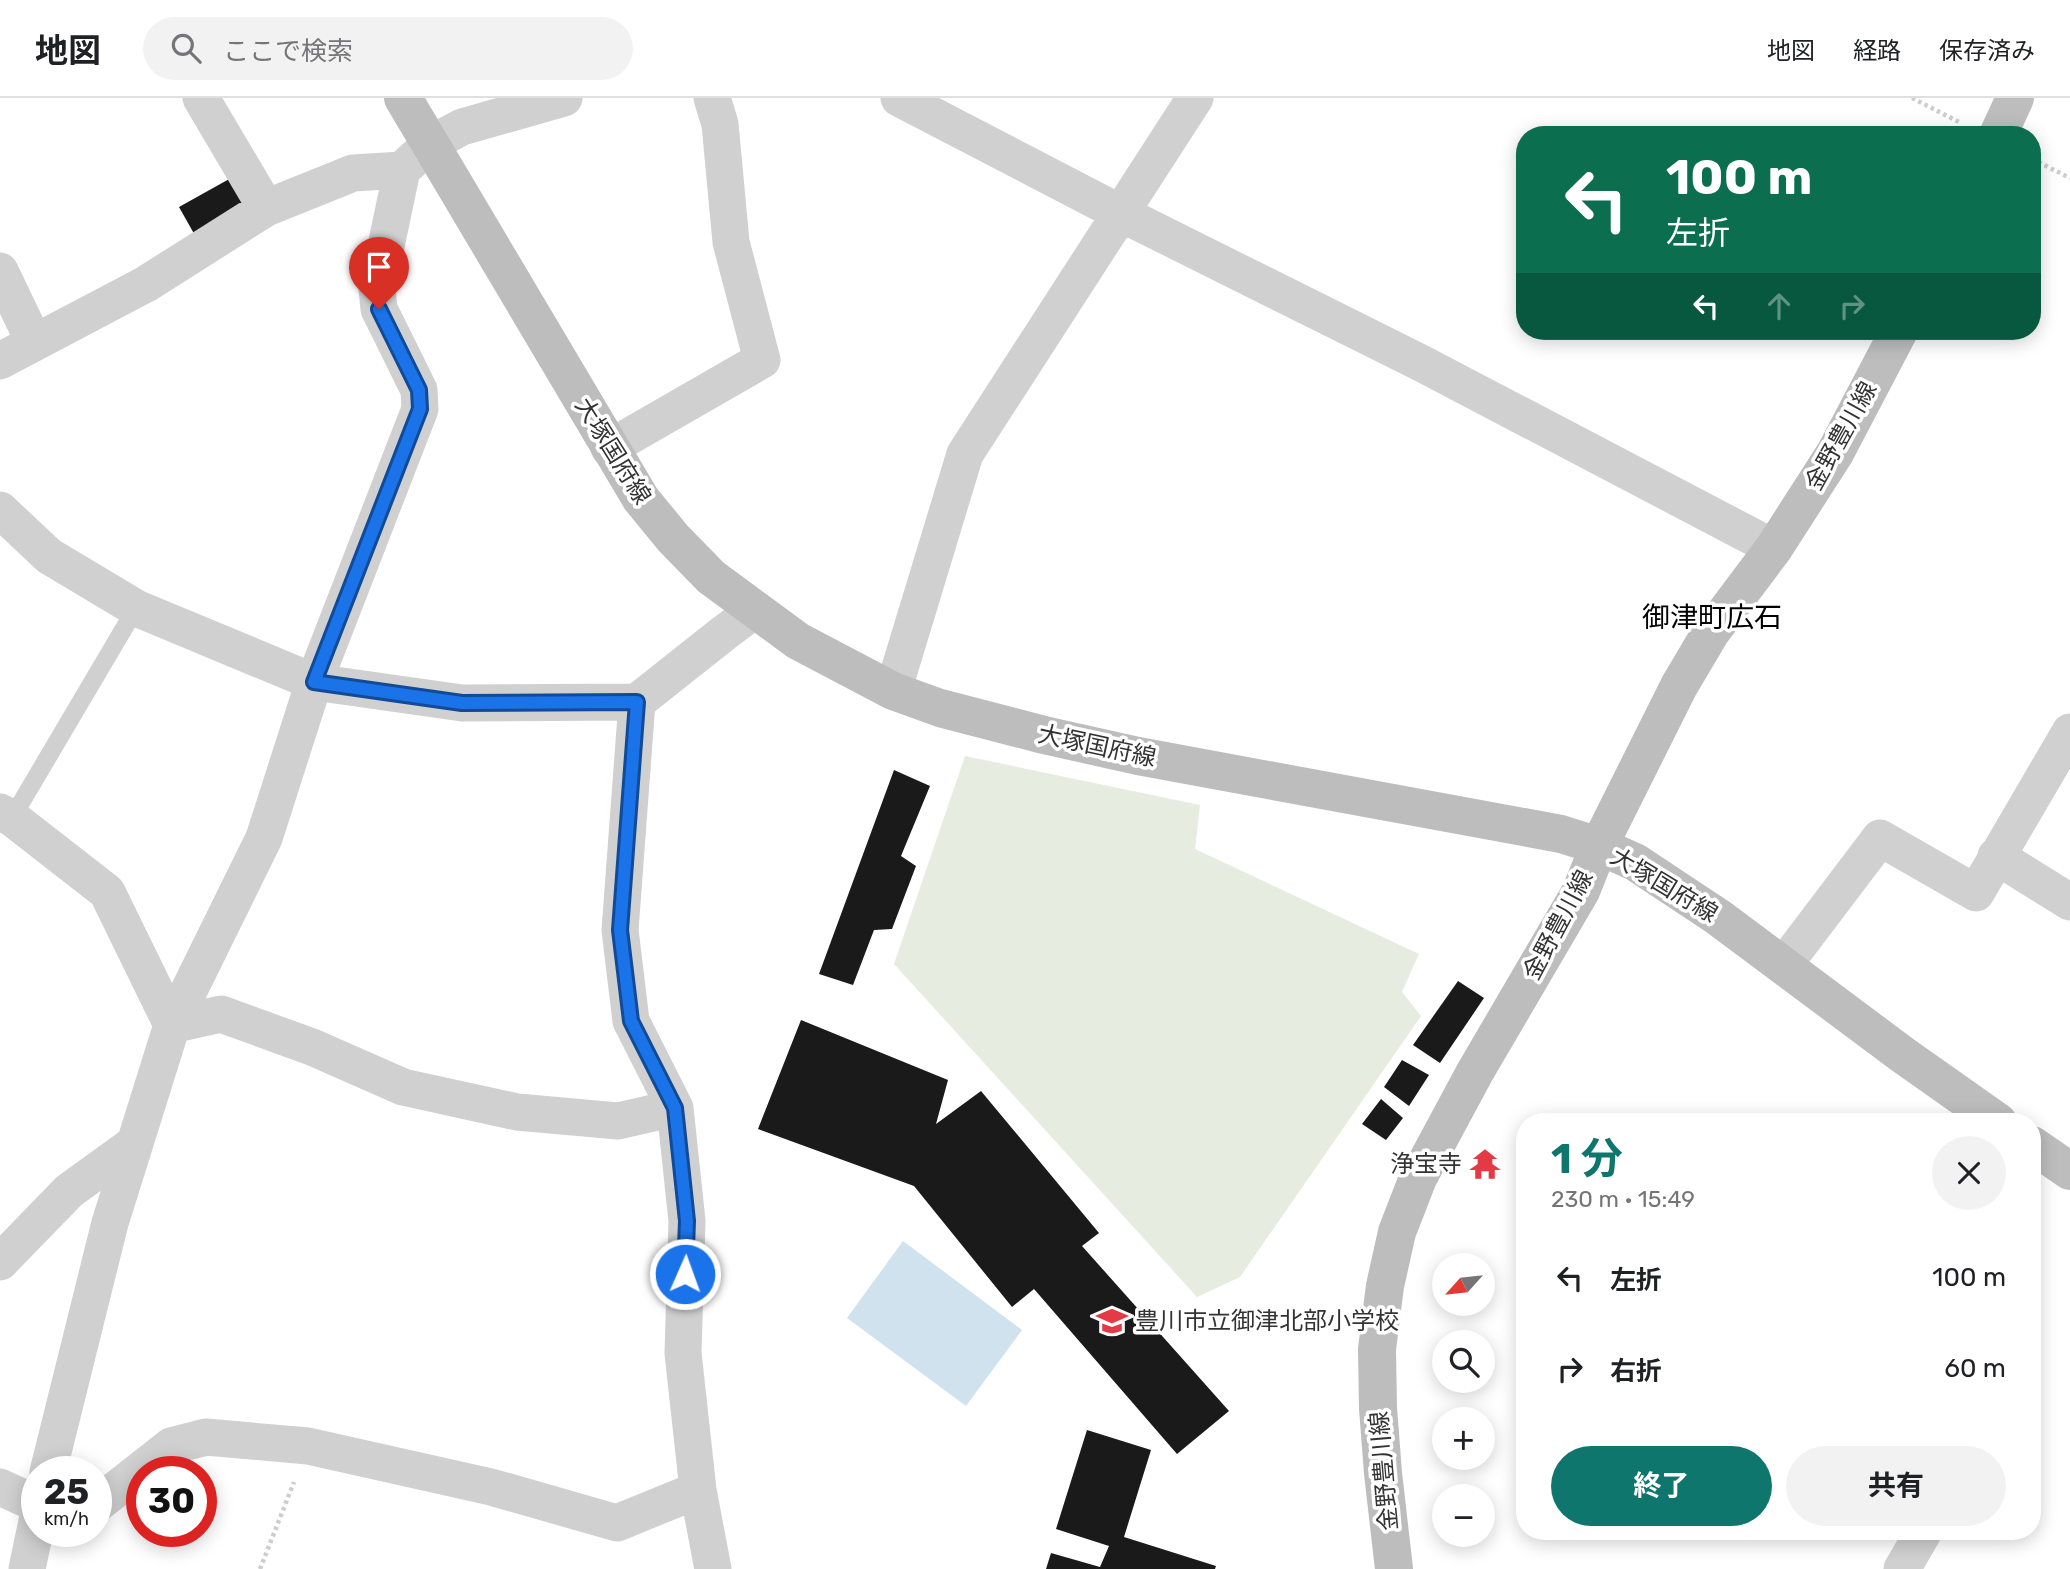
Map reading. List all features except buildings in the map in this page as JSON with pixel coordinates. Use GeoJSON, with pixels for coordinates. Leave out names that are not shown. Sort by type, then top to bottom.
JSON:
{"type":"FeatureCollection","features":[{"type":"Feature","properties":{"kind":"main road","name":"大塚国府線"},"geometry":{"type":"LineString","coordinates":[[403,98],[641,499],[673,538],[711,577],[798,641],[892,691],[940,708],[1044,735],[1138,756],[1561,834],[1599,846],[1635,862],[1718,917],[1985,1113]]}},
{"type":"Feature","properties":{"kind":"main road"},"geometry":{"type":"LineString","coordinates":[[1990,126],[2015,98]]}},
{"type":"Feature","properties":{"kind":"main road","name":"金野豊川線"},"geometry":{"type":"LineString","coordinates":[[1394,1569],[1383,1474],[1377,1349],[1385,1286],[1397,1231],[1418,1178],[1475,1072],[1581,891],[1599,846],[1679,686],[1711,632],[1774,548],[1835,453],[1894,340]]}},
{"type":"Feature","properties":{"kind":"main road"},"geometry":{"type":"LineString","coordinates":[[2041,1151],[2070,1171]]}},
{"type":"Feature","properties":{"kind":"street"},"geometry":{"type":"LineString","coordinates":[[201,98],[266,208]]}},
{"type":"Feature","properties":{"kind":"street"},"geometry":{"type":"LineString","coordinates":[[52,1456],[110,1223],[172,1025],[264,838],[314,682],[420,409],[419,390],[379,309],[377,289],[402,170],[430,144],[462,127],[564,98]]}},
{"type":"Feature","properties":{"kind":"street"},"geometry":{"type":"LineString","coordinates":[[609,448],[762,360],[732,242],[720,124],[712,98]]}},
{"type":"Feature","properties":{"kind":"street"},"geometry":{"type":"LineString","coordinates":[[899,98],[1120,213],[1420,363],[1774,548]]}},
{"type":"Feature","properties":{"kind":"street"},"geometry":{"type":"LineString","coordinates":[[892,691],[965,454],[1195,98]]}},
{"type":"Feature","properties":{"kind":"street"},"geometry":{"type":"LineString","coordinates":[[0,361],[146,284],[266,208],[353,173],[402,170]]}},
{"type":"Feature","properties":{"kind":"street"},"geometry":{"type":"LineString","coordinates":[[0,271],[34,342]]}},
{"type":"Feature","properties":{"kind":"street"},"geometry":{"type":"LineString","coordinates":[[0,510],[49,556],[136,608],[314,682],[462,703],[637,702],[755,610]]}},
{"type":"Feature","properties":{"kind":"street"},"geometry":{"type":"LineString","coordinates":[[637,702],[620,930],[631,1021],[675,1108],[687,1221],[683,1353],[698,1490],[713,1569]]}},
{"type":"Feature","properties":{"kind":"street"},"geometry":{"type":"LineString","coordinates":[[1783,966],[1880,838],[1976,893],[2070,732]]}},
{"type":"Feature","properties":{"kind":"street"},"geometry":{"type":"LineString","coordinates":[[6,815],[107,892],[172,1025]]}},
{"type":"Feature","properties":{"kind":"street"},"geometry":{"type":"LineString","coordinates":[[1996,856],[2070,902]]}},
{"type":"Feature","properties":{"kind":"street"},"geometry":{"type":"LineString","coordinates":[[172,1025],[221,1014],[312,1047],[403,1087],[517,1112],[618,1121],[675,1108]]}},
{"type":"Feature","properties":{"kind":"street"},"geometry":{"type":"LineString","coordinates":[[0,1262],[69,1191],[134,1144]]}},
{"type":"Feature","properties":{"kind":"street"},"geometry":{"type":"LineString","coordinates":[[112,1492],[171,1446],[206,1437],[308,1446],[491,1488],[618,1523],[698,1490]]}},
{"type":"Feature","properties":{"kind":"street"},"geometry":{"type":"LineString","coordinates":[[0,1488],[21,1497]]}},
{"type":"Feature","properties":{"kind":"street"},"geometry":{"type":"LineString","coordinates":[[1902,1569],[1919,1540]]}},
{"type":"Feature","properties":{"kind":"street"},"geometry":{"type":"LineString","coordinates":[[27,1569],[32,1547]]}},
{"type":"Feature","properties":{"kind":"lane"},"geometry":{"type":"LineString","coordinates":[[6,815],[136,608]]}},
{"type":"Feature","properties":{"kind":"path"},"geometry":{"type":"LineString","coordinates":[[1912,98],[1972,126]]}},
{"type":"Feature","properties":{"kind":"path"},"geometry":{"type":"LineString","coordinates":[[2041,164],[2070,178]]}},
{"type":"Feature","properties":{"kind":"path"},"geometry":{"type":"LineString","coordinates":[[260,1569],[308,1446]]}},
{"type":"Feature","properties":{"kind":"shaded area"},"geometry":{"type":"Polygon","coordinates":[[[965,756],[1200,805],[1195,849],[1419,954],[1402,992],[1421,1016],[1240,1277],[1197,1297],[894,964],[965,756]]]}},
{"type":"Feature","properties":{"kind":"water"},"geometry":{"type":"Polygon","coordinates":[[[903,1241],[1022,1330],[966,1406],[847,1318],[903,1241]]]}},
{"type":"Feature","properties":{"kind":"place","name":"浄宝寺"},"geometry":{"type":"Point","coordinates":[1485,1164]}},
{"type":"Feature","properties":{"kind":"place","name":"豊川市立御津北部小学校"},"geometry":{"type":"Point","coordinates":[1112,1321]}},
{"type":"Feature","properties":{"kind":"district","name":"御津町広石"},"geometry":{"type":"Point","coordinates":[1712,617]}},
{"type":"Feature","properties":{"kind":"route"},"geometry":{"type":"LineString","coordinates":[[379,309],[419,390],[420,409],[314,682],[462,703],[637,702],[620,930],[631,1021],[675,1108],[687,1221],[685,1274]]}}]}
